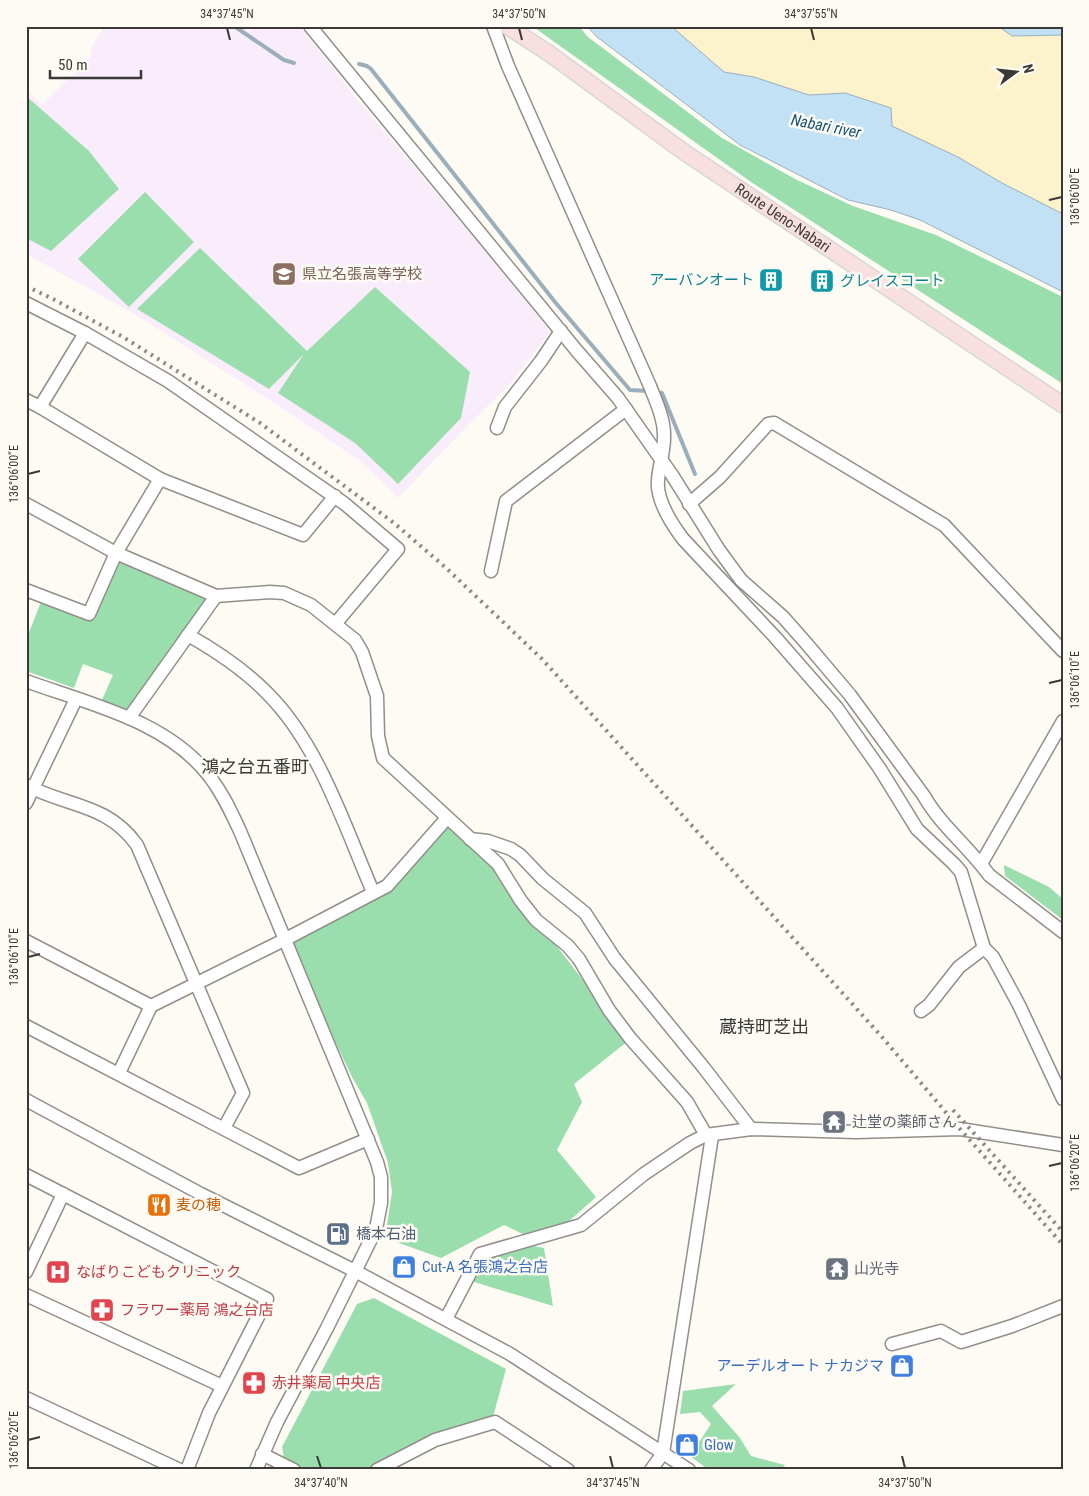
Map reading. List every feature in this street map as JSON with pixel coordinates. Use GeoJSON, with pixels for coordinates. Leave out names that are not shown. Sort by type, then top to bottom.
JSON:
{"type":"FeatureCollection","features":[{"type":"Feature","properties":{"kind":"main road","name":"Route Ueno-Nabari"},"geometry":{"type":"LineString","coordinates":[[507,26],[550,54],[684,152],[1063,405]]}},
{"type":"Feature","properties":{"kind":"street"},"geometry":{"type":"LineString","coordinates":[[310,26],[618,398],[661,458],[689,504],[741,580],[783,617],[806,643],[855,703],[934,812],[989,875],[1063,932]]}},
{"type":"Feature","properties":{"kind":"street"},"geometry":{"type":"LineString","coordinates":[[493,26],[508,66],[652,392],[664,427],[658,482],[664,510],[672,525],[837,708],[880,768],[918,830],[961,872],[984,948],[992,957],[1019,1005],[1063,1099]]}},
{"type":"Feature","properties":{"kind":"street"},"geometry":{"type":"LineString","coordinates":[[26,303],[85,333],[168,381],[335,496],[398,548],[336,623]]}},
{"type":"Feature","properties":{"kind":"street"},"geometry":{"type":"LineString","coordinates":[[497,428],[505,407],[541,361],[561,331]]}},
{"type":"Feature","properties":{"kind":"street"},"geometry":{"type":"LineString","coordinates":[[40,407],[85,333]]}},
{"type":"Feature","properties":{"kind":"street"},"geometry":{"type":"LineString","coordinates":[[26,400],[160,479],[303,536],[335,496]]}},
{"type":"Feature","properties":{"kind":"street"},"geometry":{"type":"LineString","coordinates":[[491,571],[506,501],[626,409]]}},
{"type":"Feature","properties":{"kind":"street"},"geometry":{"type":"LineString","coordinates":[[689,504],[720,477],[768,424],[774,423],[944,525],[1063,651]]}},
{"type":"Feature","properties":{"kind":"street"},"geometry":{"type":"LineString","coordinates":[[26,590],[89,614],[116,553],[160,479]]}},
{"type":"Feature","properties":{"kind":"street"},"geometry":{"type":"LineString","coordinates":[[26,504],[116,553],[216,596],[270,592],[284,593],[311,605],[355,640],[374,682],[377,696],[378,736],[383,758],[498,864],[521,901],[536,920],[568,946],[579,959],[609,1010],[630,1038],[687,1102],[709,1136],[662,1453],[651,1470]]}},
{"type":"Feature","properties":{"kind":"street"},"geometry":{"type":"LineString","coordinates":[[129,718],[216,596]]}},
{"type":"Feature","properties":{"kind":"street"},"geometry":{"type":"LineString","coordinates":[[188,635],[218,652],[252,678],[295,726],[321,771],[373,892]]}},
{"type":"Feature","properties":{"kind":"street"},"geometry":{"type":"LineString","coordinates":[[26,681],[129,718],[153,729],[178,744],[210,777],[229,808],[377,1162],[381,1177],[381,1203],[376,1229],[262,1454],[256,1470]]}},
{"type":"Feature","properties":{"kind":"street"},"geometry":{"type":"LineString","coordinates":[[26,803],[30,787],[76,699]]}},
{"type":"Feature","properties":{"kind":"street"},"geometry":{"type":"LineString","coordinates":[[981,864],[1063,721]]}},
{"type":"Feature","properties":{"kind":"street"},"geometry":{"type":"LineString","coordinates":[[30,787],[98,811],[116,822],[131,836],[141,852],[243,1092],[224,1128]]}},
{"type":"Feature","properties":{"kind":"street"},"geometry":{"type":"LineString","coordinates":[[119,1073],[151,1006],[284,940],[386,886],[448,818]]}},
{"type":"Feature","properties":{"kind":"street"},"geometry":{"type":"LineString","coordinates":[[470,839],[488,841],[511,849],[584,913],[615,959],[751,1129]]}},
{"type":"Feature","properties":{"kind":"street"},"geometry":{"type":"LineString","coordinates":[[26,941],[151,1006]]}},
{"type":"Feature","properties":{"kind":"street"},"geometry":{"type":"LineString","coordinates":[[921,1011],[929,1005],[959,967],[984,948]]}},
{"type":"Feature","properties":{"kind":"street"},"geometry":{"type":"LineString","coordinates":[[26,1026],[299,1168],[368,1138]]}},
{"type":"Feature","properties":{"kind":"street"},"geometry":{"type":"LineString","coordinates":[[26,1100],[201,1194],[355,1271],[510,1354],[689,1470]]}},
{"type":"Feature","properties":{"kind":"street"},"geometry":{"type":"LineString","coordinates":[[446,1319],[480,1254],[581,1225],[644,1174],[690,1143],[709,1136],[751,1129],[856,1132],[970,1130],[1063,1145]]}},
{"type":"Feature","properties":{"kind":"street"},"geometry":{"type":"LineString","coordinates":[[26,1175],[267,1299],[205,1422],[187,1470]]}},
{"type":"Feature","properties":{"kind":"street"},"geometry":{"type":"LineString","coordinates":[[26,1272],[63,1194]]}},
{"type":"Feature","properties":{"kind":"street"},"geometry":{"type":"LineString","coordinates":[[26,1295],[222,1386]]}},
{"type":"Feature","properties":{"kind":"street"},"geometry":{"type":"LineString","coordinates":[[892,1344],[941,1331],[961,1342],[1012,1326],[1063,1306]]}},
{"type":"Feature","properties":{"kind":"street"},"geometry":{"type":"LineString","coordinates":[[26,1398],[180,1470]]}},
{"type":"Feature","properties":{"kind":"street"},"geometry":{"type":"LineString","coordinates":[[377,1470],[435,1440],[495,1422],[568,1470]]}},
{"type":"Feature","properties":{"kind":"street"},"geometry":{"type":"LineString","coordinates":[[262,1454],[294,1470]]}},
{"type":"Feature","properties":{"kind":"shaded area","name":"県立名張高等学校"},"geometry":{"type":"Polygon","coordinates":[[[105,26],[241,26],[251,32],[256,26],[300,26],[354,96],[522,294],[550,332],[509,385],[398,498],[360,461],[274,403],[136,315],[26,254],[26,89],[42,105],[92,55],[90,49],[105,26]]]}},
{"type":"Feature","properties":{"kind":"green space"},"geometry":{"type":"Polygon","coordinates":[[[532,26],[579,26],[588,37],[722,138],[797,180],[853,206],[936,235],[1063,297],[1063,384],[751,182],[532,26]]]}},
{"type":"Feature","properties":{"kind":"green space"},"geometry":{"type":"Polygon","coordinates":[[[26,96],[89,151],[119,189],[51,251],[26,238],[26,96]]]}},
{"type":"Feature","properties":{"kind":"green space"},"geometry":{"type":"Polygon","coordinates":[[[145,192],[194,242],[129,307],[78,259],[145,192]]]}},
{"type":"Feature","properties":{"kind":"green space"},"geometry":{"type":"Polygon","coordinates":[[[200,248],[307,351],[375,287],[470,372],[461,418],[398,484],[355,443],[278,393],[304,354],[269,389],[137,309],[200,248]]]}},
{"type":"Feature","properties":{"kind":"green space"},"geometry":{"type":"Polygon","coordinates":[[[119,557],[206,600],[128,712],[102,700],[113,675],[83,664],[74,688],[26,671],[26,640],[41,602],[89,618],[119,557]]]}},
{"type":"Feature","properties":{"kind":"green space"},"geometry":{"type":"Polygon","coordinates":[[[451,821],[542,928],[628,1041],[574,1084],[582,1102],[557,1150],[596,1197],[567,1223],[527,1236],[504,1225],[441,1258],[385,1238],[392,1192],[388,1163],[367,1103],[352,1077],[319,1008],[291,943],[390,887],[451,821]]]}},
{"type":"Feature","properties":{"kind":"green space"},"geometry":{"type":"Polygon","coordinates":[[[1004,865],[1049,887],[1063,899],[1063,920],[1005,876],[1004,865]]]}},
{"type":"Feature","properties":{"kind":"green space"},"geometry":{"type":"Polygon","coordinates":[[[534,1246],[544,1248],[553,1306],[471,1281],[482,1262],[489,1256],[534,1246]]]}},
{"type":"Feature","properties":{"kind":"green space"},"geometry":{"type":"Polygon","coordinates":[[[374,1298],[506,1369],[493,1417],[434,1435],[365,1470],[307,1470],[284,1458],[282,1447],[357,1304],[374,1298]]]}},
{"type":"Feature","properties":{"kind":"green space"},"geometry":{"type":"Polygon","coordinates":[[[736,1384],[712,1406],[740,1438],[751,1456],[785,1465],[781,1470],[709,1470],[690,1456],[711,1424],[700,1412],[680,1414],[683,1391],[736,1384]]]}},
{"type":"Feature","properties":{"kind":"sand"},"geometry":{"type":"Polygon","coordinates":[[[671,26],[998,26],[1012,36],[1063,35],[1063,214],[1002,183],[958,157],[891,126],[845,93],[809,95],[754,77],[724,72],[671,26]]]}},
{"type":"Feature","properties":{"kind":"water","name":"Nabari river"},"geometry":{"type":"Polygon","coordinates":[[[587,26],[671,26],[724,72],[754,77],[809,95],[845,93],[891,108],[892,126],[958,157],[1002,183],[1063,214],[1063,292],[920,220],[891,210],[848,200],[740,145],[597,37],[587,26]]]}},
{"type":"Feature","properties":{"kind":"water"},"geometry":{"type":"Polygon","coordinates":[[[998,26],[1063,26],[1063,35],[1012,36],[998,26]]]}},
{"type":"Feature","properties":{"kind":"waterway"},"geometry":{"type":"LineString","coordinates":[[234,26],[284,60],[294,63]]}},
{"type":"Feature","properties":{"kind":"waterway"},"geometry":{"type":"LineString","coordinates":[[359,64],[371,69],[555,302],[630,390],[648,391]]}},
{"type":"Feature","properties":{"kind":"waterway"},"geometry":{"type":"LineString","coordinates":[[655,392],[662,393],[695,474]]}},
{"type":"Feature","properties":{"kind":"railway"},"geometry":{"type":"LineString","coordinates":[[26,286],[123,337],[260,423],[394,523],[445,567],[542,659],[882,1037],[960,1129],[1063,1245]]}},
{"type":"Feature","properties":{"kind":"railway"},"geometry":{"type":"LineString","coordinates":[[953,1110],[1063,1232]]}},
{"type":"Feature","properties":{"kind":"place","name":"県立名張高等学校"},"geometry":{"type":"Point","coordinates":[284,274]}},
{"type":"Feature","properties":{"kind":"place","name":"アーバンオート"},"geometry":{"type":"Point","coordinates":[771,280]}},
{"type":"Feature","properties":{"kind":"place","name":"グレイスコート"},"geometry":{"type":"Point","coordinates":[822,281]}},
{"type":"Feature","properties":{"kind":"place","name":"辻堂の薬師さん"},"geometry":{"type":"Point","coordinates":[834,1122]}},
{"type":"Feature","properties":{"kind":"place","name":"麦の穂"},"geometry":{"type":"Point","coordinates":[159,1205]}},
{"type":"Feature","properties":{"kind":"place","name":"橋本石油"},"geometry":{"type":"Point","coordinates":[338,1234]}},
{"type":"Feature","properties":{"kind":"place","name":"Cut-A 名張鴻之台店"},"geometry":{"type":"Point","coordinates":[404,1267]}},
{"type":"Feature","properties":{"kind":"place","name":"山光寺"},"geometry":{"type":"Point","coordinates":[837,1269]}},
{"type":"Feature","properties":{"kind":"place","name":"なばりこどもクリニック"},"geometry":{"type":"Point","coordinates":[58,1272]}},
{"type":"Feature","properties":{"kind":"place","name":"フラワー薬局 鴻之台店"},"geometry":{"type":"Point","coordinates":[102,1310]}},
{"type":"Feature","properties":{"kind":"place","name":"アーデルオート ナカジマ"},"geometry":{"type":"Point","coordinates":[902,1366]}},
{"type":"Feature","properties":{"kind":"place","name":"赤井薬局 中央店"},"geometry":{"type":"Point","coordinates":[254,1383]}},
{"type":"Feature","properties":{"kind":"place","name":"Glow"},"geometry":{"type":"Point","coordinates":[687,1445]}},
{"type":"Feature","properties":{"kind":"district","name":"鴻之台五番町"},"geometry":{"type":"Point","coordinates":[255,766]}},
{"type":"Feature","properties":{"kind":"district","name":"蔵持町芝出"},"geometry":{"type":"Point","coordinates":[764,1026]}}]}
